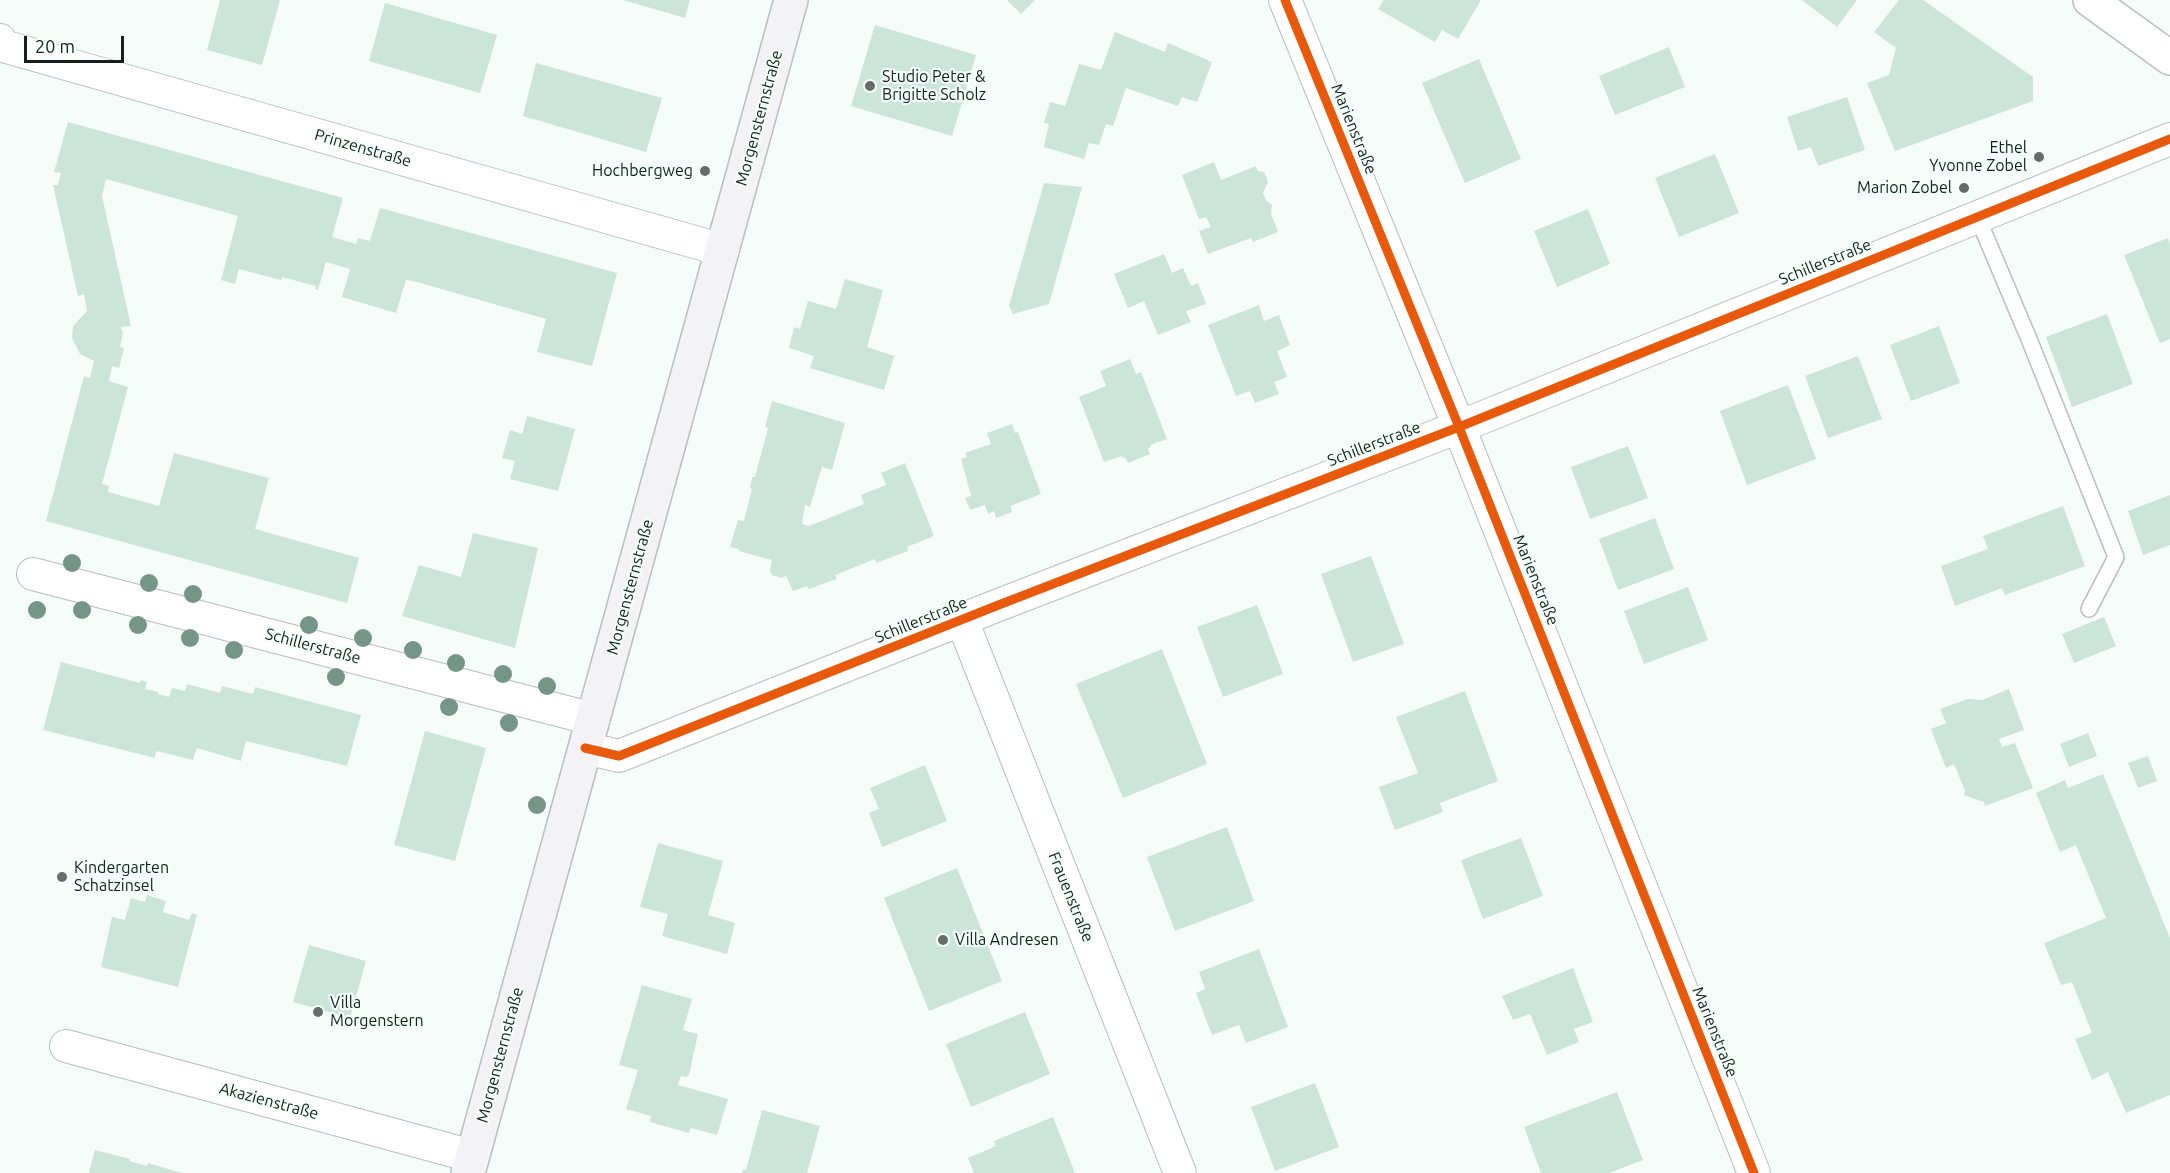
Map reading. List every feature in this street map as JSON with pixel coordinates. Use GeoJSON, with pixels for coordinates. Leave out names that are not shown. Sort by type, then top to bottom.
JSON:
{"type":"FeatureCollection","features":[{"type":"Feature","properties":{"kind":"main road","name":"Morgensternstraße"},"geometry":{"type":"LineString","coordinates":[[470,1164],[791,0]]}},
{"type":"Feature","properties":{"kind":"street","name":"Marienstraße"},"geometry":{"type":"LineString","coordinates":[[1285,0],[1459,427],[1754,1173]]}},
{"type":"Feature","properties":{"kind":"street"},"geometry":{"type":"LineString","coordinates":[[2090,0],[2170,58]]}},
{"type":"Feature","properties":{"kind":"street","name":"Prinzenstraße"},"geometry":{"type":"LineString","coordinates":[[2,43],[723,250]]}},
{"type":"Feature","properties":{"kind":"street","name":"Schillerstraße"},"geometry":{"type":"LineString","coordinates":[[33,574],[589,734],[619,756],[1459,427],[2170,139]]}},
{"type":"Feature","properties":{"kind":"street","name":"Frauenstraße"},"geometry":{"type":"LineString","coordinates":[[962,620],[1180,1173]]}},
{"type":"Feature","properties":{"kind":"street","name":"Akazienstraße"},"geometry":{"type":"LineString","coordinates":[[66,1046],[470,1164]]}},
{"type":"Feature","properties":{"kind":"lane"},"geometry":{"type":"LineString","coordinates":[[1977,216],[2116,557],[2089,609]]}},
{"type":"Feature","properties":{"kind":"building"},"geometry":{"type":"Polygon","coordinates":[[[220,0],[280,0],[262,65],[207,50],[220,0]]]}},
{"type":"Feature","properties":{"kind":"building"},"geometry":{"type":"Polygon","coordinates":[[[623,0],[690,0],[685,18],[623,0]]]}},
{"type":"Feature","properties":{"kind":"building"},"geometry":{"type":"Polygon","coordinates":[[[1007,0],[1035,0],[1021,14],[1007,0]]]}},
{"type":"Feature","properties":{"kind":"building"},"geometry":{"type":"Polygon","coordinates":[[[1384,0],[1481,0],[1458,39],[1442,30],[1435,42],[1378,9],[1384,0]]]}},
{"type":"Feature","properties":{"kind":"building"},"geometry":{"type":"Polygon","coordinates":[[[1802,0],[1857,0],[1837,27],[1802,0]]]}},
{"type":"Feature","properties":{"kind":"building"},"geometry":{"type":"Polygon","coordinates":[[[1899,0],[1923,0],[2033,77],[2033,101],[1895,151],[1867,83],[1889,75],[1896,48],[1874,32],[1899,0]]]}},
{"type":"Feature","properties":{"kind":"building"},"geometry":{"type":"Polygon","coordinates":[[[385,3],[497,35],[480,93],[369,61],[385,3]]]}},
{"type":"Feature","properties":{"kind":"building"},"geometry":{"type":"Polygon","coordinates":[[[875,25],[976,55],[952,136],[851,106],[875,25]]]}},
{"type":"Feature","properties":{"kind":"building"},"geometry":{"type":"Polygon","coordinates":[[[1115,32],[1165,52],[1168,43],[1212,62],[1197,102],[1182,97],[1178,106],[1126,88],[1113,126],[1106,124],[1099,145],[1089,143],[1084,159],[1044,147],[1049,124],[1044,123],[1050,102],[1065,106],[1079,64],[1101,70],[1115,32]]]}},
{"type":"Feature","properties":{"kind":"building"},"geometry":{"type":"Polygon","coordinates":[[[1669,47],[1685,87],[1615,115],[1599,76],[1669,47]]]}},
{"type":"Feature","properties":{"kind":"building"},"geometry":{"type":"Polygon","coordinates":[[[1479,59],[1521,159],[1465,183],[1422,83],[1479,59]]]}},
{"type":"Feature","properties":{"kind":"building"},"geometry":{"type":"Polygon","coordinates":[[[536,63],[662,98],[646,152],[523,116],[536,63]]]}},
{"type":"Feature","properties":{"kind":"building"},"geometry":{"type":"Polygon","coordinates":[[[1847,97],[1865,150],[1818,166],[1811,147],[1798,151],[1787,117],[1847,97]]]}},
{"type":"Feature","properties":{"kind":"building"},"geometry":{"type":"Polygon","coordinates":[[[68,122],[343,198],[332,237],[356,244],[358,238],[370,241],[380,208],[617,273],[592,366],[537,352],[546,319],[417,282],[406,280],[396,313],[342,297],[350,269],[326,262],[318,290],[315,289],[316,286],[239,269],[235,284],[221,280],[238,216],[106,179],[102,196],[131,326],[121,327],[123,333],[120,347],[124,348],[119,368],[112,366],[109,381],[128,387],[102,484],[109,486],[108,492],[159,506],[174,453],[269,478],[255,529],[359,558],[347,603],[46,521],[84,376],[90,378],[94,361],[80,354],[72,338],[73,326],[87,311],[84,294],[78,296],[53,185],[58,185],[61,173],[54,172],[68,122]]]}},
{"type":"Feature","properties":{"kind":"building"},"geometry":{"type":"Polygon","coordinates":[[[1715,154],[1739,213],[1679,237],[1655,178],[1715,154]]]}},
{"type":"Feature","properties":{"kind":"building"},"geometry":{"type":"Polygon","coordinates":[[[1214,162],[1221,180],[1256,166],[1258,171],[1264,172],[1268,182],[1263,193],[1272,205],[1271,214],[1278,232],[1253,242],[1251,238],[1208,254],[1199,231],[1211,227],[1206,217],[1199,219],[1182,175],[1214,162]]]}},
{"type":"Feature","properties":{"kind":"building"},"geometry":{"type":"Polygon","coordinates":[[[1044,183],[1082,187],[1049,304],[1013,314],[1009,306],[1044,183]]]}},
{"type":"Feature","properties":{"kind":"building"},"geometry":{"type":"Polygon","coordinates":[[[1588,209],[1610,264],[1557,287],[1534,231],[1588,209]]]}},
{"type":"Feature","properties":{"kind":"building"},"geometry":{"type":"Polygon","coordinates":[[[2168,238],[2170,244],[2170,339],[2160,343],[2124,255],[2168,238]]]}},
{"type":"Feature","properties":{"kind":"building"},"geometry":{"type":"Polygon","coordinates":[[[1164,254],[1172,273],[1183,268],[1191,286],[1198,283],[1206,304],[1186,311],[1191,322],[1158,335],[1144,301],[1128,308],[1114,274],[1164,254]]]}},
{"type":"Feature","properties":{"kind":"building"},"geometry":{"type":"Polygon","coordinates":[[[845,279],[883,290],[867,347],[894,356],[884,390],[810,368],[814,356],[789,348],[794,327],[800,329],[808,301],[836,309],[845,279]]]}},
{"type":"Feature","properties":{"kind":"building"},"geometry":{"type":"Polygon","coordinates":[[[1259,305],[1264,321],[1279,315],[1290,345],[1277,351],[1287,377],[1274,382],[1279,394],[1255,403],[1250,391],[1236,396],[1208,325],[1259,305]]]}},
{"type":"Feature","properties":{"kind":"building"},"geometry":{"type":"Polygon","coordinates":[[[2107,314],[2133,384],[2072,407],[2046,337],[2107,314]]]}},
{"type":"Feature","properties":{"kind":"building"},"geometry":{"type":"Polygon","coordinates":[[[1939,326],[1960,383],[1911,401],[1890,345],[1939,326]]]}},
{"type":"Feature","properties":{"kind":"building"},"geometry":{"type":"Polygon","coordinates":[[[1858,356],[1882,419],[1828,438],[1805,376],[1858,356]]]}},
{"type":"Feature","properties":{"kind":"building"},"geometry":{"type":"Polygon","coordinates":[[[1130,359],[1136,374],[1141,372],[1167,439],[1150,445],[1151,447],[1148,448],[1150,454],[1128,463],[1122,456],[1104,462],[1079,397],[1106,386],[1100,371],[1130,359]]]}},
{"type":"Feature","properties":{"kind":"building"},"geometry":{"type":"Polygon","coordinates":[[[1788,385],[1816,459],[1747,485],[1720,411],[1788,385]]]}},
{"type":"Feature","properties":{"kind":"building"},"geometry":{"type":"Polygon","coordinates":[[[772,401],[845,423],[832,470],[822,467],[810,507],[805,505],[802,524],[809,526],[864,504],[861,495],[886,485],[881,473],[905,463],[934,536],[907,547],[908,551],[876,563],[875,559],[835,575],[837,579],[809,589],[807,586],[793,591],[786,576],[781,578],[772,575],[770,570],[772,560],[730,547],[738,520],[744,521],[752,489],[750,488],[752,477],[755,477],[768,428],[765,427],[772,401]]]}},
{"type":"Feature","properties":{"kind":"building"},"geometry":{"type":"Polygon","coordinates":[[[527,416],[575,429],[558,491],[510,479],[515,461],[502,458],[510,430],[522,434],[527,416]]]}},
{"type":"Feature","properties":{"kind":"building"},"geometry":{"type":"Polygon","coordinates":[[[1012,424],[1015,433],[1018,432],[1041,494],[1010,506],[1012,512],[996,518],[994,511],[988,514],[985,505],[970,510],[965,498],[971,496],[961,459],[967,457],[965,453],[991,444],[987,433],[1012,424]]]}},
{"type":"Feature","properties":{"kind":"building"},"geometry":{"type":"Polygon","coordinates":[[[1628,446],[1648,498],[1590,519],[1571,467],[1628,446]]]}},
{"type":"Feature","properties":{"kind":"building"},"geometry":{"type":"Polygon","coordinates":[[[2170,495],[2170,545],[2143,555],[2128,511],[2170,495]]]}},
{"type":"Feature","properties":{"kind":"building"},"geometry":{"type":"Polygon","coordinates":[[[2063,506],[2085,566],[2005,595],[2002,588],[1955,606],[1941,566],[1988,549],[1983,536],[2063,506]]]}},
{"type":"Feature","properties":{"kind":"building"},"geometry":{"type":"Polygon","coordinates":[[[1655,518],[1674,569],[1618,590],[1599,539],[1655,518]]]}},
{"type":"Feature","properties":{"kind":"building"},"geometry":{"type":"Polygon","coordinates":[[[473,533],[538,548],[515,648],[402,616],[419,565],[461,577],[473,533]]]}},
{"type":"Feature","properties":{"kind":"building"},"geometry":{"type":"Polygon","coordinates":[[[1371,556],[1404,644],[1353,662],[1321,574],[1371,556]]]}},
{"type":"Feature","properties":{"kind":"building"},"geometry":{"type":"Polygon","coordinates":[[[1688,587],[1708,640],[1644,664],[1624,611],[1688,587]]]}},
{"type":"Feature","properties":{"kind":"building"},"geometry":{"type":"Polygon","coordinates":[[[1257,605],[1283,674],[1223,697],[1197,627],[1257,605]]]}},
{"type":"Feature","properties":{"kind":"building"},"geometry":{"type":"Polygon","coordinates":[[[2104,617],[2116,646],[2074,663],[2062,634],[2104,617]]]}},
{"type":"Feature","properties":{"kind":"building"},"geometry":{"type":"Polygon","coordinates":[[[1162,649],[1207,764],[1123,798],[1076,684],[1162,649]]]}},
{"type":"Feature","properties":{"kind":"building"},"geometry":{"type":"Polygon","coordinates":[[[61,662],[140,683],[141,680],[147,682],[145,689],[169,697],[172,688],[185,691],[187,684],[220,693],[222,686],[253,694],[255,687],[361,715],[347,766],[246,741],[241,761],[197,748],[193,760],[156,751],[155,758],[43,730],[61,662]]]}},
{"type":"Feature","properties":{"kind":"building"},"geometry":{"type":"Polygon","coordinates":[[[2009,689],[2024,730],[1999,739],[2002,747],[2015,743],[2033,788],[1985,806],[1984,802],[1964,795],[1965,791],[1954,764],[1946,768],[1931,729],[1946,723],[1940,709],[1968,699],[1982,700],[2009,689]]]}},
{"type":"Feature","properties":{"kind":"building"},"geometry":{"type":"Polygon","coordinates":[[[1465,691],[1498,781],[1440,803],[1443,812],[1395,830],[1379,787],[1418,773],[1396,717],[1465,691]]]}},
{"type":"Feature","properties":{"kind":"building"},"geometry":{"type":"Polygon","coordinates":[[[425,731],[486,748],[455,861],[394,845],[425,731]]]}},
{"type":"Feature","properties":{"kind":"building"},"geometry":{"type":"Polygon","coordinates":[[[2088,733],[2097,756],[2069,767],[2060,744],[2088,733]]]}},
{"type":"Feature","properties":{"kind":"building"},"geometry":{"type":"Polygon","coordinates":[[[2148,756],[2157,781],[2138,788],[2128,763],[2148,756]]]}},
{"type":"Feature","properties":{"kind":"building"},"geometry":{"type":"Polygon","coordinates":[[[925,765],[947,821],[882,847],[869,813],[879,809],[870,788],[925,765]]]}},
{"type":"Feature","properties":{"kind":"building"},"geometry":{"type":"Polygon","coordinates":[[[2103,774],[2170,938],[2170,1095],[2126,1113],[2108,1072],[2092,1080],[2075,1039],[2092,1033],[2072,982],[2061,985],[2044,943],[2106,918],[2076,845],[2060,852],[2036,793],[2065,780],[2068,788],[2103,774]]]}},
{"type":"Feature","properties":{"kind":"building"},"geometry":{"type":"Polygon","coordinates":[[[1227,827],[1254,901],[1175,931],[1147,857],[1227,827]]]}},
{"type":"Feature","properties":{"kind":"building"},"geometry":{"type":"Polygon","coordinates":[[[1521,838],[1543,896],[1483,919],[1461,860],[1521,838]]]}},
{"type":"Feature","properties":{"kind":"building"},"geometry":{"type":"Polygon","coordinates":[[[658,843],[723,861],[708,915],[735,923],[727,954],[662,936],[668,914],[640,907],[658,843]]]}},
{"type":"Feature","properties":{"kind":"building","name":"Villa Andresen"},"geometry":{"type":"Polygon","coordinates":[[[957,868],[1002,981],[929,1011],[884,898],[957,868]]]}},
{"type":"Feature","properties":{"kind":"building"},"geometry":{"type":"Polygon","coordinates":[[[147,895],[166,901],[163,912],[189,920],[192,913],[197,915],[178,987],[101,967],[112,917],[125,920],[131,898],[145,902],[147,895]]]}},
{"type":"Feature","properties":{"kind":"building"},"geometry":{"type":"Polygon","coordinates":[[[309,945],[366,961],[350,1018],[293,1002],[309,945]]]}},
{"type":"Feature","properties":{"kind":"building"},"geometry":{"type":"Polygon","coordinates":[[[1259,949],[1288,1027],[1246,1043],[1239,1025],[1212,1035],[1196,993],[1205,989],[1199,972],[1259,949]]]}},
{"type":"Feature","properties":{"kind":"building"},"geometry":{"type":"Polygon","coordinates":[[[1573,968],[1593,1022],[1574,1029],[1579,1042],[1547,1055],[1530,1014],[1513,1020],[1502,996],[1573,968]]]}},
{"type":"Feature","properties":{"kind":"building"},"geometry":{"type":"Polygon","coordinates":[[[642,985],[692,999],[683,1030],[698,1034],[689,1075],[681,1076],[678,1085],[728,1099],[717,1135],[691,1128],[689,1133],[650,1122],[651,1116],[626,1109],[638,1070],[619,1065],[642,985]]]}},
{"type":"Feature","properties":{"kind":"building"},"geometry":{"type":"Polygon","coordinates":[[[1025,1012],[1050,1074],[971,1107],[946,1044],[1025,1012]]]}},
{"type":"Feature","properties":{"kind":"building"},"geometry":{"type":"Polygon","coordinates":[[[1315,1083],[1339,1147],[1275,1171],[1251,1107],[1315,1083]]]}},
{"type":"Feature","properties":{"kind":"building"},"geometry":{"type":"Polygon","coordinates":[[[1617,1092],[1643,1160],[1609,1173],[1541,1173],[1524,1127],[1617,1092]]]}},
{"type":"Feature","properties":{"kind":"building"},"geometry":{"type":"Polygon","coordinates":[[[762,1110],[820,1126],[807,1173],[742,1173],[743,1169],[746,1170],[762,1110]]]}},
{"type":"Feature","properties":{"kind":"building"},"geometry":{"type":"Polygon","coordinates":[[[1053,1117],[1075,1173],[974,1173],[968,1158],[996,1146],[994,1141],[1053,1117]]]}},
{"type":"Feature","properties":{"kind":"building"},"geometry":{"type":"Polygon","coordinates":[[[95,1150],[147,1166],[148,1163],[182,1173],[89,1173],[95,1150]]]}},
{"type":"Feature","properties":{"kind":"cycle path"},"geometry":{"type":"LineString","coordinates":[[1285,0],[1459,427],[1754,1173]]}},
{"type":"Feature","properties":{"kind":"cycle path"},"geometry":{"type":"LineString","coordinates":[[585,748],[619,756],[996,606],[1459,427],[2170,139]]}},
{"type":"Feature","properties":{"kind":"place","name":"Studio Peter & Brigitte Scholz"},"geometry":{"type":"Point","coordinates":[870,86]}},
{"type":"Feature","properties":{"kind":"place","name":"Ethel Yvonne Zobel"},"geometry":{"type":"Point","coordinates":[2039,157]}},
{"type":"Feature","properties":{"kind":"place","name":"Hochbergweg"},"geometry":{"type":"Point","coordinates":[705,171]}},
{"type":"Feature","properties":{"kind":"place","name":"Marion Zobel"},"geometry":{"type":"Point","coordinates":[1964,188]}},
{"type":"Feature","properties":{"kind":"place","name":"Kindergarten Schatzinsel"},"geometry":{"type":"Point","coordinates":[62,877]}},
{"type":"Feature","properties":{"kind":"place","name":"Villa Andresen"},"geometry":{"type":"Point","coordinates":[943,940]}},
{"type":"Feature","properties":{"kind":"place","name":"Villa Morgenstern"},"geometry":{"type":"Point","coordinates":[318,1012]}}]}
